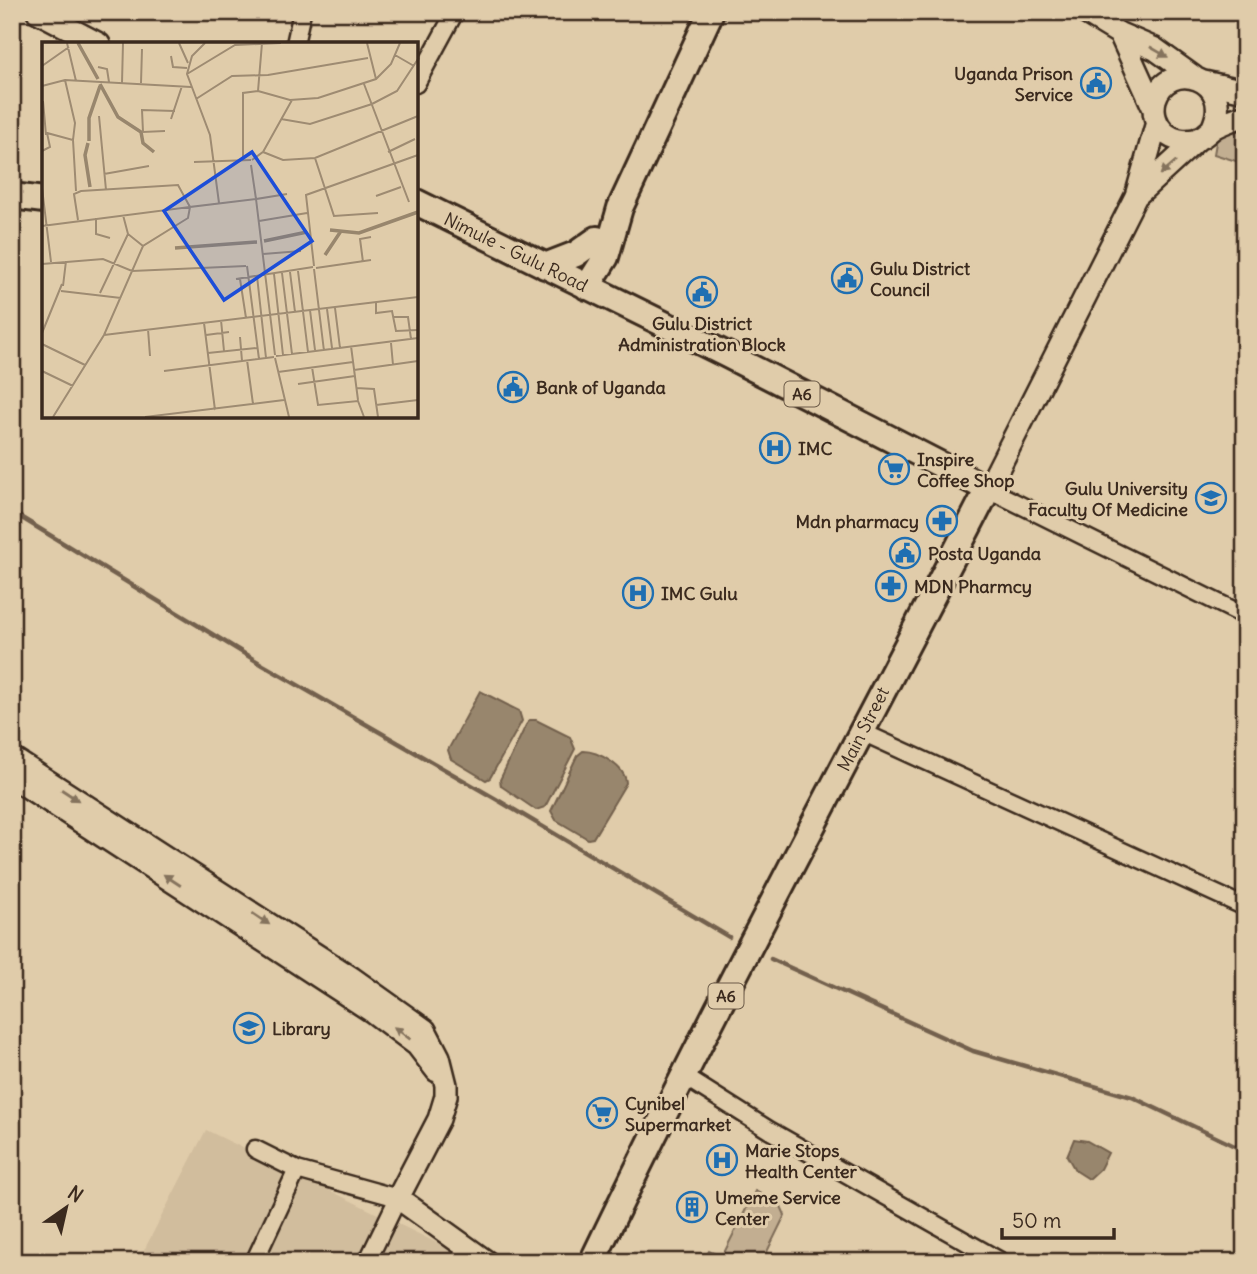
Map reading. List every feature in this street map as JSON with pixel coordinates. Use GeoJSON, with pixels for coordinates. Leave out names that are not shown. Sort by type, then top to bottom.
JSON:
{"type":"FeatureCollection","features":[{"type":"Feature","properties":{"kind":"main road"},"geometry":{"type":"LineString","coordinates":[[582,284],[711,12]]}},
{"type":"Feature","properties":{"kind":"main road"},"geometry":{"type":"LineString","coordinates":[[12,195],[42,200]]}},
{"type":"Feature","properties":{"kind":"main road","name":"Nimule - Gulu Road"},"geometry":{"type":"LineString","coordinates":[[418,203],[615,301]]}},
{"type":"Feature","properties":{"kind":"main road"},"geometry":{"type":"LineString","coordinates":[[545,266],[601,248]]}},
{"type":"Feature","properties":{"kind":"main road"},"geometry":{"type":"LineString","coordinates":[[601,248],[615,301]]}},
{"type":"Feature","properties":{"kind":"main road","name":"A6"},"geometry":{"type":"LineString","coordinates":[[615,301],[727,355],[988,489]]}},
{"type":"Feature","properties":{"kind":"main road","name":"Main Street"},"geometry":{"type":"LineString","coordinates":[[592,1262],[896,663],[988,489]]}},
{"type":"Feature","properties":{"kind":"street"},"geometry":{"type":"LineString","coordinates":[[38,12],[95,42]]}},
{"type":"Feature","properties":{"kind":"street"},"geometry":{"type":"LineString","coordinates":[[295,42],[302,12]]}},
{"type":"Feature","properties":{"kind":"street"},"geometry":{"type":"LineString","coordinates":[[418,80],[455,12]]}},
{"type":"Feature","properties":{"kind":"street"},"geometry":{"type":"LineString","coordinates":[[1084,12],[1116,24],[1175,62],[1214,92],[1218,104],[1217,117],[1205,133],[1136,196]]}},
{"type":"Feature","properties":{"kind":"street"},"geometry":{"type":"LineString","coordinates":[[1116,24],[1155,115],[1170,136],[1189,141],[1245,115]]}},
{"type":"Feature","properties":{"kind":"street"},"geometry":{"type":"LineString","coordinates":[[1136,196],[1155,115],[1156,97],[1162,87],[1182,76],[1245,91]]}},
{"type":"Feature","properties":{"kind":"street","name":"Main Street"},"geometry":{"type":"LineString","coordinates":[[988,489],[1136,196]]}},
{"type":"Feature","properties":{"kind":"street"},"geometry":{"type":"LineString","coordinates":[[988,489],[1245,616]]}},
{"type":"Feature","properties":{"kind":"street"},"geometry":{"type":"LineString","coordinates":[[862,732],[1245,907]]}},
{"type":"Feature","properties":{"kind":"street"},"geometry":{"type":"LineString","coordinates":[[12,758],[352,978],[419,1024],[434,1044],[446,1084],[446,1096],[439,1119],[368,1262]]}},
{"type":"Feature","properties":{"kind":"street"},"geometry":{"type":"LineString","coordinates":[[12,777],[402,1032],[417,1045],[446,1084]]}},
{"type":"Feature","properties":{"kind":"street"},"geometry":{"type":"LineString","coordinates":[[685,1077],[769,1130],[1002,1262]]}},
{"type":"Feature","properties":{"kind":"street"},"geometry":{"type":"LineString","coordinates":[[255,1149],[297,1170],[398,1198],[486,1261]]}},
{"type":"Feature","properties":{"kind":"street"},"geometry":{"type":"LineString","coordinates":[[254,1262],[297,1170]]}},
{"type":"Feature","properties":{"kind":"shaded area"},"geometry":{"type":"Polygon","coordinates":[[[1245,123],[1245,160],[1239,162],[1214,154],[1217,137],[1245,123]]]}},
{"type":"Feature","properties":{"kind":"shaded area"},"geometry":{"type":"Polygon","coordinates":[[[480,691],[519,711],[522,721],[490,778],[486,780],[451,759],[448,750],[480,691]]]}},
{"type":"Feature","properties":{"kind":"shaded area"},"geometry":{"type":"Polygon","coordinates":[[[530,720],[536,720],[570,737],[575,749],[545,807],[536,810],[501,786],[500,780],[530,720]]]}},
{"type":"Feature","properties":{"kind":"shaded area"},"geometry":{"type":"Polygon","coordinates":[[[583,751],[610,761],[621,771],[626,783],[593,838],[588,839],[556,820],[551,811],[577,756],[583,751]]]}},
{"type":"Feature","properties":{"kind":"shaded area"},"geometry":{"type":"Polygon","coordinates":[[[206,1130],[476,1262],[138,1262],[206,1130]]]}},
{"type":"Feature","properties":{"kind":"shaded area"},"geometry":{"type":"Polygon","coordinates":[[[1074,1139],[1087,1141],[1108,1153],[1100,1169],[1089,1179],[1075,1170],[1067,1156],[1074,1139]]]}},
{"type":"Feature","properties":{"kind":"shaded area"},"geometry":{"type":"Polygon","coordinates":[[[755,1191],[780,1204],[785,1215],[762,1262],[703,1262],[709,1251],[722,1257],[755,1191]]]}},
{"type":"Feature","properties":{"kind":"waterway"},"geometry":{"type":"LineString","coordinates":[[12,512],[263,665],[729,937]]}},
{"type":"Feature","properties":{"kind":"waterway"},"geometry":{"type":"LineString","coordinates":[[771,959],[973,1051],[1132,1097],[1245,1151]]}},
{"type":"Feature","properties":{"kind":"place","name":"Uganda Prison Service"},"geometry":{"type":"Point","coordinates":[1096,83]}},
{"type":"Feature","properties":{"kind":"place","name":"Gulu District Council"},"geometry":{"type":"Point","coordinates":[847,278]}},
{"type":"Feature","properties":{"kind":"place","name":"Gulu District Administration Block"},"geometry":{"type":"Point","coordinates":[702,292]}},
{"type":"Feature","properties":{"kind":"place","name":"Bank of Uganda"},"geometry":{"type":"Point","coordinates":[513,387]}},
{"type":"Feature","properties":{"kind":"place","name":"IMC"},"geometry":{"type":"Point","coordinates":[775,448]}},
{"type":"Feature","properties":{"kind":"place","name":"Inspire Coffee Shop"},"geometry":{"type":"Point","coordinates":[894,469]}},
{"type":"Feature","properties":{"kind":"place","name":"Gulu University Faculty Of Medicine"},"geometry":{"type":"Point","coordinates":[1211,498]}},
{"type":"Feature","properties":{"kind":"place","name":"Mdn pharmacy"},"geometry":{"type":"Point","coordinates":[942,521]}},
{"type":"Feature","properties":{"kind":"place","name":"Posta Uganda"},"geometry":{"type":"Point","coordinates":[905,553]}},
{"type":"Feature","properties":{"kind":"place","name":"MDN Pharmcy"},"geometry":{"type":"Point","coordinates":[891,586]}},
{"type":"Feature","properties":{"kind":"place","name":"IMC Gulu"},"geometry":{"type":"Point","coordinates":[638,593]}},
{"type":"Feature","properties":{"kind":"place","name":"Library"},"geometry":{"type":"Point","coordinates":[249,1028]}},
{"type":"Feature","properties":{"kind":"place","name":"Cynibel Supermarket"},"geometry":{"type":"Point","coordinates":[602,1113]}},
{"type":"Feature","properties":{"kind":"place","name":"Marie Stops Health Center"},"geometry":{"type":"Point","coordinates":[722,1160]}},
{"type":"Feature","properties":{"kind":"place","name":"Umeme Service Center"},"geometry":{"type":"Point","coordinates":[692,1207]}}]}
